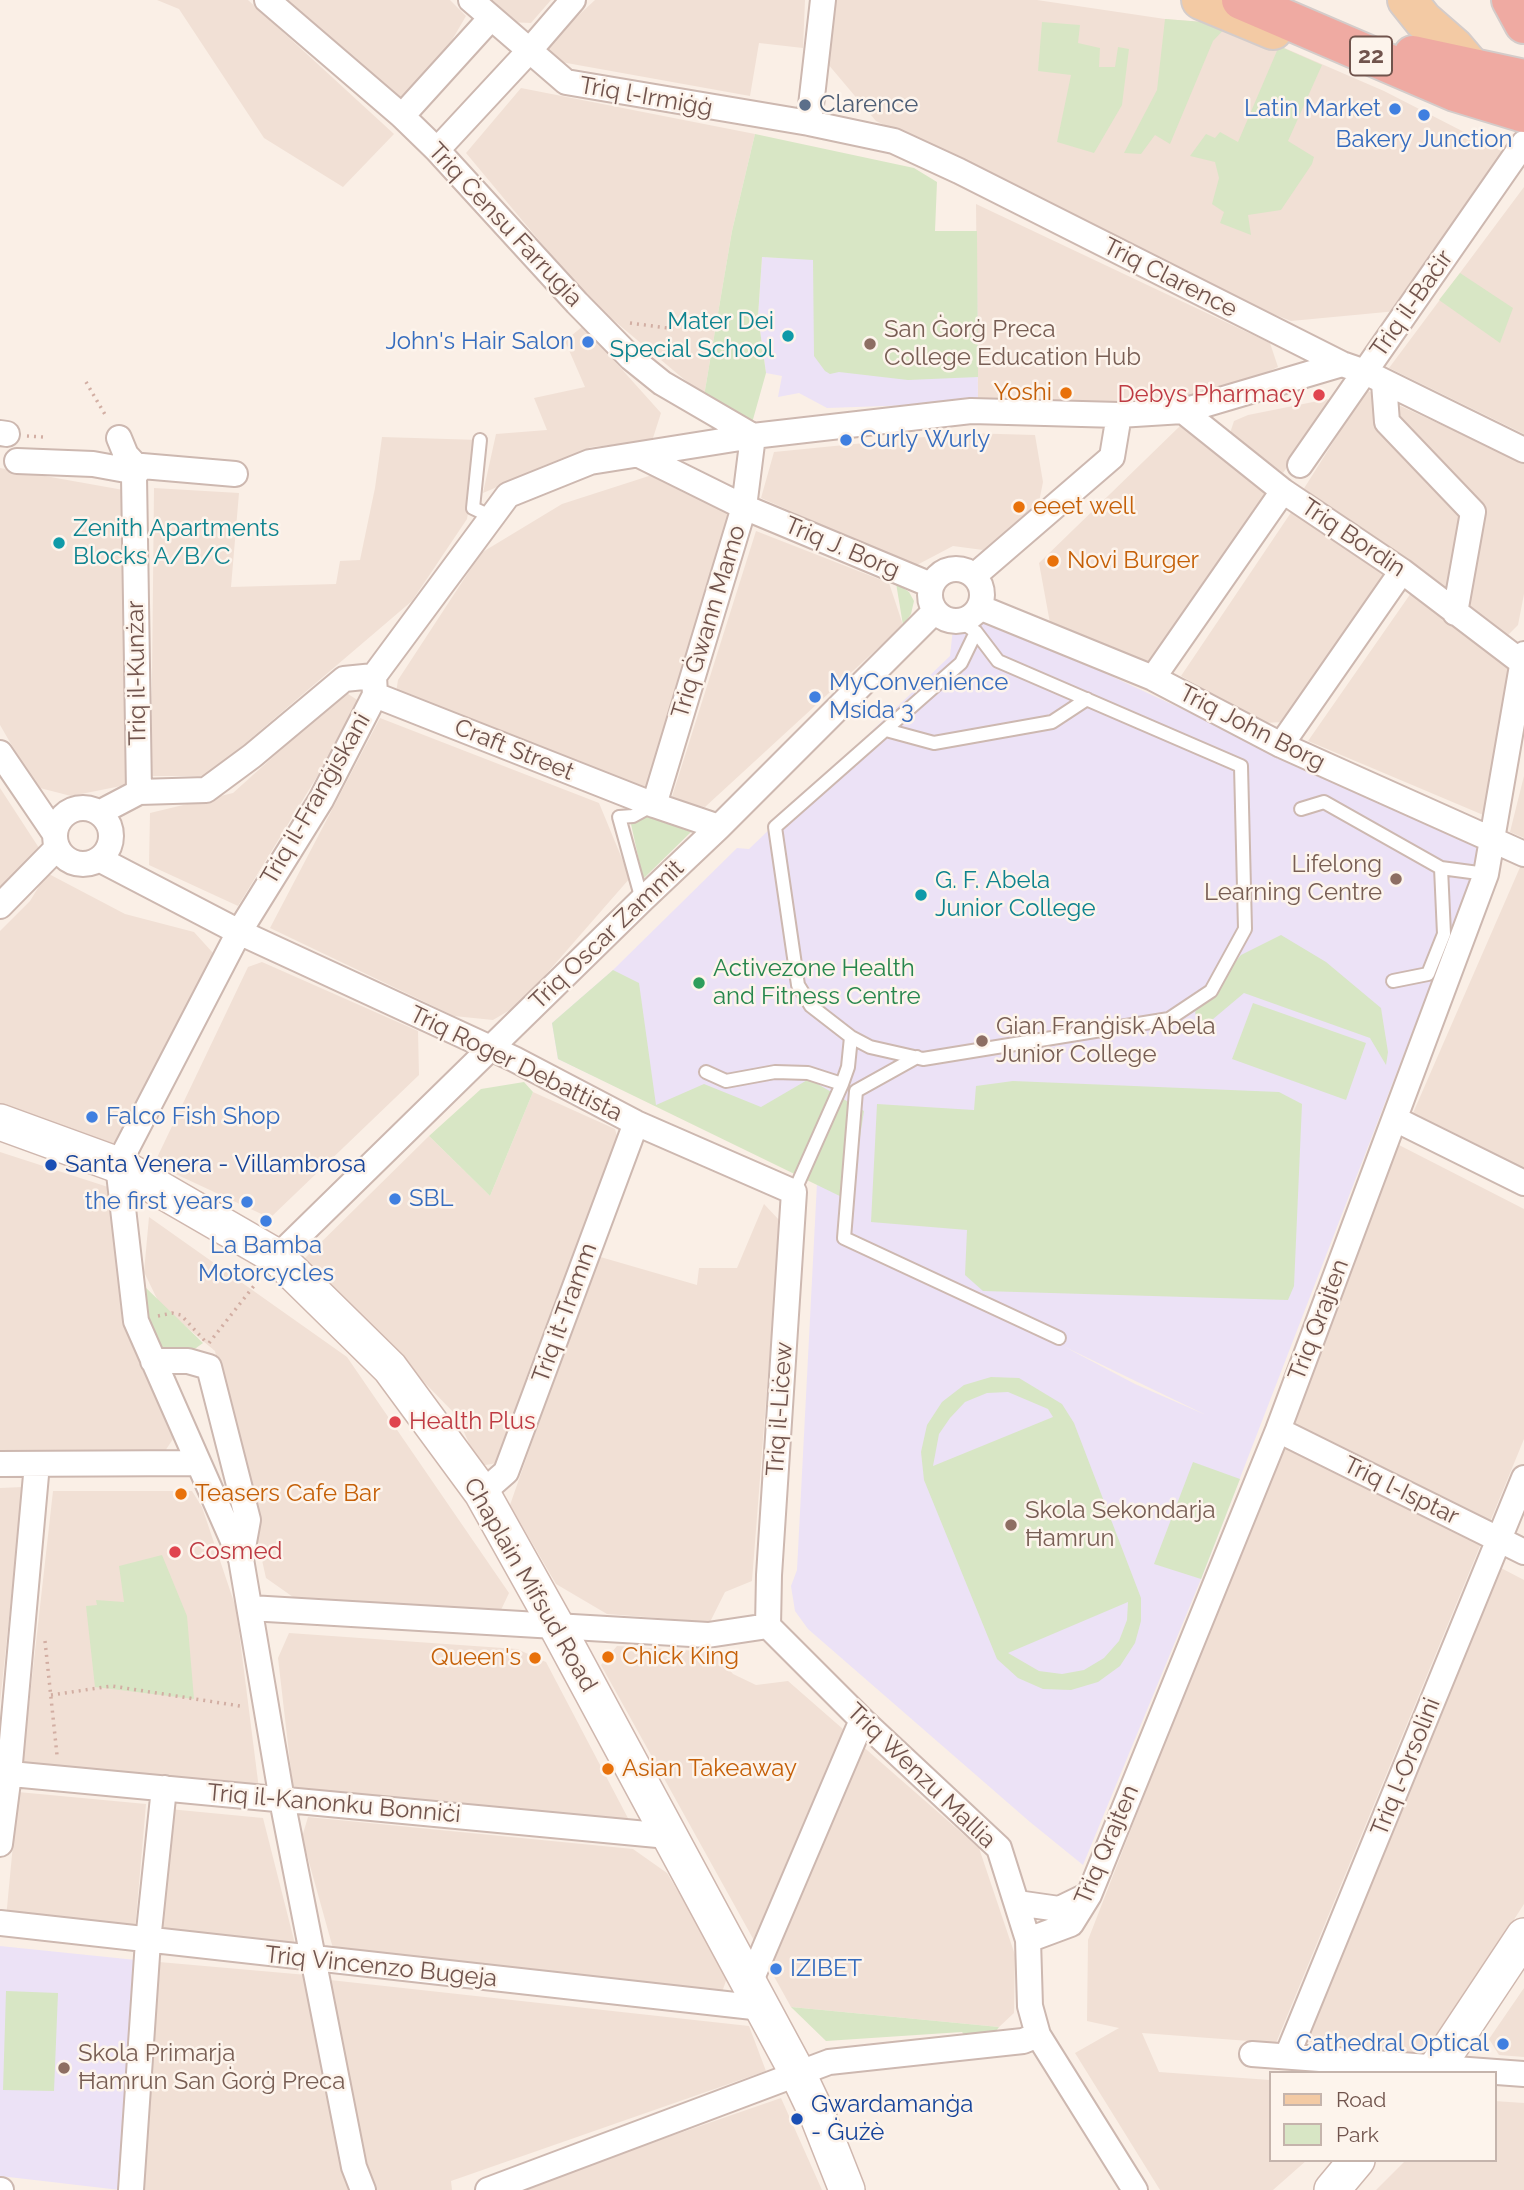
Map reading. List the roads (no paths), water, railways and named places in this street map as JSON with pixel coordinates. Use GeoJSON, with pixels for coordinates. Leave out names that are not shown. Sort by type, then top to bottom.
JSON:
{"type":"FeatureCollection","features":[{"type":"Feature","properties":{"kind":"highway","name":"22"},"geometry":{"type":"LineString","coordinates":[[1241,0],[1463,80]]}},
{"type":"Feature","properties":{"kind":"highway","name":"22"},"geometry":{"type":"LineString","coordinates":[[1275,0],[1337,28],[1427,60],[1523,114]]}},
{"type":"Feature","properties":{"kind":"highway"},"geometry":{"type":"LineString","coordinates":[[1511,0],[1524,24]]}},
{"type":"Feature","properties":{"kind":"main road"},"geometry":{"type":"LineString","coordinates":[[1201,0],[1405,85],[1434,94],[1463,80],[1454,47],[1423,20],[1407,0]]}},
{"type":"Feature","properties":{"kind":"street","name":"Triq Ċensu Farrugia"},"geometry":{"type":"LineString","coordinates":[[267,0],[402,116],[437,150],[631,358],[662,383],[753,436]]}},
{"type":"Feature","properties":{"kind":"street","name":"Triq l-Irmiġġ"},"geometry":{"type":"LineString","coordinates":[[471,0],[566,82],[809,123]]}},
{"type":"Feature","properties":{"kind":"street"},"geometry":{"type":"LineString","coordinates":[[437,150],[573,0]]}},
{"type":"Feature","properties":{"kind":"street"},"geometry":{"type":"LineString","coordinates":[[809,123],[822,0]]}},
{"type":"Feature","properties":{"kind":"street"},"geometry":{"type":"LineString","coordinates":[[402,116],[490,19]]}},
{"type":"Feature","properties":{"kind":"street","name":"Triq il-Baċir"},"geometry":{"type":"LineString","coordinates":[[1300,465],[1363,373],[1523,114]]}},
{"type":"Feature","properties":{"kind":"street","name":"Triq Clarence"},"geometry":{"type":"LineString","coordinates":[[809,123],[894,141],[1524,450]]}},
{"type":"Feature","properties":{"kind":"street"},"geometry":{"type":"LineString","coordinates":[[1363,373],[1387,422],[1473,512],[1455,613]]}},
{"type":"Feature","properties":{"kind":"street","name":"Triq il-Franġiskani"},"geometry":{"type":"LineString","coordinates":[[118,1166],[239,932],[321,800],[374,685],[508,495],[590,461],[753,436],[971,411],[1119,415],[1182,411],[1363,373]]}},
{"type":"Feature","properties":{"kind":"street","name":"Triq Bordin"},"geometry":{"type":"LineString","coordinates":[[1182,411],[1283,491],[1402,571],[1455,613],[1523,660]]}},
{"type":"Feature","properties":{"kind":"street"},"geometry":{"type":"LineString","coordinates":[[974,576],[1112,457],[1119,415]]}},
{"type":"Feature","properties":{"kind":"street","name":"Triq Ġwann Mamo"},"geometry":{"type":"LineString","coordinates":[[654,805],[744,507],[753,436]]}},
{"type":"Feature","properties":{"kind":"street"},"geometry":{"type":"LineString","coordinates":[[119,438],[126,455],[138,470]]}},
{"type":"Feature","properties":{"kind":"street","name":"Triq J. Borg"},"geometry":{"type":"LineString","coordinates":[[639,455],[744,507],[932,585]]}},
{"type":"Feature","properties":{"kind":"street"},"geometry":{"type":"LineString","coordinates":[[17,461],[93,464],[138,470]]}},
{"type":"Feature","properties":{"kind":"street"},"geometry":{"type":"LineString","coordinates":[[138,470],[142,466],[235,474]]}},
{"type":"Feature","properties":{"kind":"street","name":"Triq il-Kunżar"},"geometry":{"type":"LineString","coordinates":[[138,470],[134,481],[139,792]]}},
{"type":"Feature","properties":{"kind":"street"},"geometry":{"type":"LineString","coordinates":[[1153,678],[1283,491]]}},
{"type":"Feature","properties":{"kind":"street"},"geometry":{"type":"LineString","coordinates":[[952,569],[968,571],[974,576],[982,591],[971,620],[951,620],[935,611],[930,594],[932,585],[936,578],[952,569]]}},
{"type":"Feature","properties":{"kind":"street"},"geometry":{"type":"LineString","coordinates":[[1281,745],[1402,571]]}},
{"type":"Feature","properties":{"kind":"street","name":"Triq Oscar Zammit"},"geometry":{"type":"LineString","coordinates":[[277,1257],[719,827],[935,611]]}},
{"type":"Feature","properties":{"kind":"street","name":"Triq John Borg"},"geometry":{"type":"LineString","coordinates":[[971,620],[1153,678],[1281,745],[1524,854]]}},
{"type":"Feature","properties":{"kind":"street","name":"Triq Qrajten"},"geometry":{"type":"LineString","coordinates":[[1028,1940],[1071,1924],[1089,1895],[1278,1430],[1486,874],[1523,660]]}},
{"type":"Feature","properties":{"kind":"street"},"geometry":{"type":"LineString","coordinates":[[99,813],[139,792],[206,790],[252,756],[344,679],[374,685]]}},
{"type":"Feature","properties":{"kind":"street","name":"Craft Street"},"geometry":{"type":"LineString","coordinates":[[374,685],[654,805],[719,827]]}},
{"type":"Feature","properties":{"kind":"street"},"geometry":{"type":"LineString","coordinates":[[0,753],[20,785],[59,832],[65,858],[82,864],[99,859],[105,853],[112,836],[110,827],[99,813],[82,808],[59,832],[0,906]]}},
{"type":"Feature","properties":{"kind":"street","name":"Triq Roger Debattista"},"geometry":{"type":"LineString","coordinates":[[99,859],[239,932],[490,1048],[636,1124],[794,1192]]}},
{"type":"Feature","properties":{"kind":"street"},"geometry":{"type":"LineString","coordinates":[[1395,1119],[1524,1183]]}},
{"type":"Feature","properties":{"kind":"street","name":"Chaplain Mifsud Road"},"geometry":{"type":"LineString","coordinates":[[0,1122],[118,1166],[277,1257],[390,1368],[482,1493],[557,1626],[798,2074],[848,2190]]}},
{"type":"Feature","properties":{"kind":"street","name":"Triq it-Tramm"},"geometry":{"type":"LineString","coordinates":[[482,1493],[506,1472],[636,1124]]}},
{"type":"Feature","properties":{"kind":"street"},"geometry":{"type":"LineString","coordinates":[[118,1166],[136,1321],[240,1559],[282,1800],[354,2167],[363,2190]]}},
{"type":"Feature","properties":{"kind":"street","name":"Triq il-Liċew"},"geometry":{"type":"LineString","coordinates":[[768,1626],[794,1192]]}},
{"type":"Feature","properties":{"kind":"street"},"geometry":{"type":"LineString","coordinates":[[153,1361],[188,1362],[209,1367],[248,1520],[240,1559]]}},
{"type":"Feature","properties":{"kind":"street","name":"Triq l-Isptar"},"geometry":{"type":"LineString","coordinates":[[1278,1430],[1524,1552]]}},
{"type":"Feature","properties":{"kind":"street"},"geometry":{"type":"LineString","coordinates":[[0,1464],[198,1463]]}},
{"type":"Feature","properties":{"kind":"street"},"geometry":{"type":"LineString","coordinates":[[0,1844],[4,1773],[37,1464]]}},
{"type":"Feature","properties":{"kind":"street","name":"Triq l-Orsolini"},"geometry":{"type":"LineString","coordinates":[[1287,2056],[1524,1478]]}},
{"type":"Feature","properties":{"kind":"street"},"geometry":{"type":"LineString","coordinates":[[250,1608],[708,1635],[768,1626]]}},
{"type":"Feature","properties":{"kind":"street","name":"Triq Wenzu Mallia"},"geometry":{"type":"LineString","coordinates":[[768,1626],[862,1720],[999,1848],[1028,1940],[1030,2006],[1038,2035],[1135,2190]]}},
{"type":"Feature","properties":{"kind":"street"},"geometry":{"type":"LineString","coordinates":[[756,1996],[862,1720]]}},
{"type":"Feature","properties":{"kind":"street","name":"Triq il-Kanonku Bonniċi"},"geometry":{"type":"LineString","coordinates":[[4,1773],[668,1836]]}},
{"type":"Feature","properties":{"kind":"street"},"geometry":{"type":"LineString","coordinates":[[131,2190],[148,1941],[164,1788]]}},
{"type":"Feature","properties":{"kind":"street"},"geometry":{"type":"LineString","coordinates":[[1017,1903],[1059,1909],[1089,1895]]}},
{"type":"Feature","properties":{"kind":"street","name":"Triq Vincenzo Bugeja"},"geometry":{"type":"LineString","coordinates":[[0,1923],[315,1959],[756,1996]]}},
{"type":"Feature","properties":{"kind":"street"},"geometry":{"type":"LineString","coordinates":[[1252,2054],[1435,2071],[1524,1936]]}},
{"type":"Feature","properties":{"kind":"street"},"geometry":{"type":"LineString","coordinates":[[492,2189],[829,2062],[1023,2041],[1038,2035]]}},
{"type":"Feature","properties":{"kind":"street"},"geometry":{"type":"LineString","coordinates":[[1496,2073],[1524,2074]]}},
{"type":"Feature","properties":{"kind":"street"},"geometry":{"type":"LineString","coordinates":[[1332,2190],[1355,2162]]}},
{"type":"Feature","properties":{"kind":"lane"},"geometry":{"type":"LineString","coordinates":[[480,440],[474,508],[492,517]]}},
{"type":"Feature","properties":{"kind":"lane"},"geometry":{"type":"LineString","coordinates":[[971,620],[998,661],[1241,766],[1245,929],[1211,991],[1169,1019],[923,1059],[870,1047],[851,1037],[811,1006],[798,985],[775,827],[961,663],[971,620]]}},
{"type":"Feature","properties":{"kind":"lane"},"geometry":{"type":"LineString","coordinates":[[886,730],[934,743],[1052,722],[1087,699]]}},
{"type":"Feature","properties":{"kind":"lane"},"geometry":{"type":"LineString","coordinates":[[1301,809],[1324,802],[1441,868],[1486,874]]}},
{"type":"Feature","properties":{"kind":"lane"},"geometry":{"type":"LineString","coordinates":[[642,900],[619,817],[633,816],[654,805]]}},
{"type":"Feature","properties":{"kind":"lane"},"geometry":{"type":"LineString","coordinates":[[1394,981],[1428,974],[1444,934],[1441,868]]}},
{"type":"Feature","properties":{"kind":"lane"},"geometry":{"type":"LineString","coordinates":[[794,1192],[848,1068],[851,1037]]}},
{"type":"Feature","properties":{"kind":"lane"},"geometry":{"type":"LineString","coordinates":[[830,1108],[916,1057]]}},
{"type":"Feature","properties":{"kind":"lane"},"geometry":{"type":"LineString","coordinates":[[706,1072],[726,1081],[775,1072],[808,1073],[842,1084]]}},
{"type":"Feature","properties":{"kind":"lane"},"geometry":{"type":"LineString","coordinates":[[856,1091],[844,1238],[1059,1338]]}},
{"type":"Feature","properties":{"kind":"place","name":"Clarence"},"geometry":{"type":"Point","coordinates":[805,105]}},
{"type":"Feature","properties":{"kind":"place","name":"Latin Market"},"geometry":{"type":"Point","coordinates":[1395,109]}},
{"type":"Feature","properties":{"kind":"place","name":"Bakery Junction"},"geometry":{"type":"Point","coordinates":[1424,115]}},
{"type":"Feature","properties":{"kind":"place","name":"Mater Dei Special School"},"geometry":{"type":"Point","coordinates":[788,336]}},
{"type":"Feature","properties":{"kind":"place","name":"John's Hair Salon"},"geometry":{"type":"Point","coordinates":[588,342]}},
{"type":"Feature","properties":{"kind":"place","name":"San Ġorġ Preca College Education Hub"},"geometry":{"type":"Point","coordinates":[870,344]}},
{"type":"Feature","properties":{"kind":"place","name":"Yoshi"},"geometry":{"type":"Point","coordinates":[1066,393]}},
{"type":"Feature","properties":{"kind":"place","name":"Debys Pharmacy"},"geometry":{"type":"Point","coordinates":[1319,395]}},
{"type":"Feature","properties":{"kind":"place","name":"Curly Wurly"},"geometry":{"type":"Point","coordinates":[846,440]}},
{"type":"Feature","properties":{"kind":"place","name":"eeet well"},"geometry":{"type":"Point","coordinates":[1019,507]}},
{"type":"Feature","properties":{"kind":"place","name":"Zenith Apartments Blocks A/B/C"},"geometry":{"type":"Point","coordinates":[59,543]}},
{"type":"Feature","properties":{"kind":"place","name":"Novi Burger"},"geometry":{"type":"Point","coordinates":[1053,561]}},
{"type":"Feature","properties":{"kind":"place","name":"MyConvenience Msida 3"},"geometry":{"type":"Point","coordinates":[815,697]}},
{"type":"Feature","properties":{"kind":"place","name":"Lifelong Learning Centre"},"geometry":{"type":"Point","coordinates":[1396,879]}},
{"type":"Feature","properties":{"kind":"place","name":"G. F. Abela Junior College"},"geometry":{"type":"Point","coordinates":[921,895]}},
{"type":"Feature","properties":{"kind":"place","name":"Activezone Health and Fitness Centre"},"geometry":{"type":"Point","coordinates":[699,983]}},
{"type":"Feature","properties":{"kind":"place","name":"Gian Franġisk Abela Junior College"},"geometry":{"type":"Point","coordinates":[982,1041]}},
{"type":"Feature","properties":{"kind":"place","name":"Falco Fish Shop"},"geometry":{"type":"Point","coordinates":[92,1117]}},
{"type":"Feature","properties":{"kind":"place","name":"Santa Venera - Villambrosa"},"geometry":{"type":"Point","coordinates":[51,1165]}},
{"type":"Feature","properties":{"kind":"place","name":"SBL"},"geometry":{"type":"Point","coordinates":[395,1199]}},
{"type":"Feature","properties":{"kind":"place","name":"the first years"},"geometry":{"type":"Point","coordinates":[247,1202]}},
{"type":"Feature","properties":{"kind":"place","name":"La Bamba Motorcycles"},"geometry":{"type":"Point","coordinates":[266,1221]}},
{"type":"Feature","properties":{"kind":"place","name":"Health Plus"},"geometry":{"type":"Point","coordinates":[395,1422]}},
{"type":"Feature","properties":{"kind":"place","name":"Teasers Cafe Bar"},"geometry":{"type":"Point","coordinates":[181,1494]}},
{"type":"Feature","properties":{"kind":"place","name":"Skola Sekondarja Ħamrun"},"geometry":{"type":"Point","coordinates":[1011,1525]}},
{"type":"Feature","properties":{"kind":"place","name":"Cosmed"},"geometry":{"type":"Point","coordinates":[175,1552]}},
{"type":"Feature","properties":{"kind":"place","name":"Chick King"},"geometry":{"type":"Point","coordinates":[608,1657]}},
{"type":"Feature","properties":{"kind":"place","name":"Queen's"},"geometry":{"type":"Point","coordinates":[535,1658]}},
{"type":"Feature","properties":{"kind":"place","name":"Asian Takeaway"},"geometry":{"type":"Point","coordinates":[608,1769]}},
{"type":"Feature","properties":{"kind":"place","name":"IZIBET"},"geometry":{"type":"Point","coordinates":[776,1969]}},
{"type":"Feature","properties":{"kind":"place","name":"Cathedral Optical"},"geometry":{"type":"Point","coordinates":[1503,2044]}},
{"type":"Feature","properties":{"kind":"place","name":"Skola Primarja Ħamrun San Ġorġ Preca"},"geometry":{"type":"Point","coordinates":[64,2068]}},
{"type":"Feature","properties":{"kind":"place","name":"Gwardamanġa - Ġużè"},"geometry":{"type":"Point","coordinates":[797,2119]}}]}
